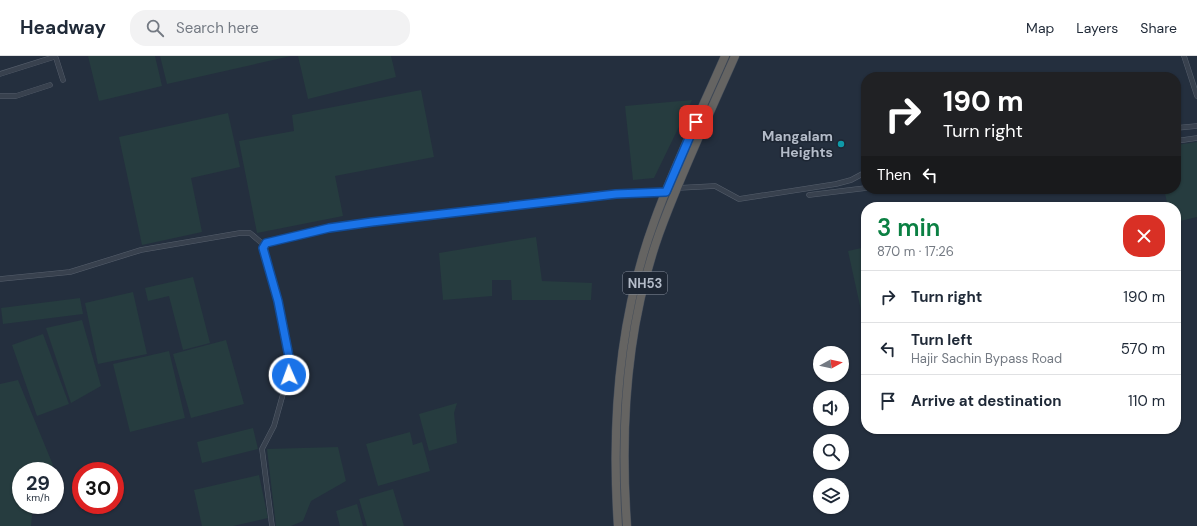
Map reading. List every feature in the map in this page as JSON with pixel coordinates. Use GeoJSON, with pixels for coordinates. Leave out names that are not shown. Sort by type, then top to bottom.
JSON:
{"type":"FeatureCollection","features":[{"type":"Feature","properties":{"kind":"highway","name":"NH53"},"geometry":{"type":"LineString","coordinates":[[618,526],[615,455],[616,407],[621,356],[629,309],[641,261],[666,192],[725,56]]}},
{"type":"Feature","properties":{"kind":"highway","name":"NH53"},"geometry":{"type":"LineString","coordinates":[[627,526],[624,481],[624,424],[635,327],[644,285],[659,235],[677,188],[735,56]]}},
{"type":"Feature","properties":{"kind":"street"},"geometry":{"type":"LineString","coordinates":[[0,74],[54,56],[63,80]]}},
{"type":"Feature","properties":{"kind":"street"},"geometry":{"type":"LineString","coordinates":[[1184,56],[1197,96]]}},
{"type":"Feature","properties":{"kind":"street"},"geometry":{"type":"LineString","coordinates":[[0,96],[16,96],[50,85]]}},
{"type":"Feature","properties":{"kind":"street"},"geometry":{"type":"LineString","coordinates":[[1181,128],[1197,126]]}},
{"type":"Feature","properties":{"kind":"street"},"geometry":{"type":"LineString","coordinates":[[1181,140],[1197,138]]}},
{"type":"Feature","properties":{"kind":"street"},"geometry":{"type":"LineString","coordinates":[[677,188],[715,186],[739,199],[836,184],[851,180],[861,175]]}},
{"type":"Feature","properties":{"kind":"street"},"geometry":{"type":"LineString","coordinates":[[809,195],[861,189]]}},
{"type":"Feature","properties":{"kind":"street"},"geometry":{"type":"LineString","coordinates":[[272,526],[262,449],[274,426],[290,369],[278,301],[263,248],[264,245],[269,241],[316,231],[372,222],[616,194],[666,192]]}},
{"type":"Feature","properties":{"kind":"street"},"geometry":{"type":"LineString","coordinates":[[0,279],[70,272],[141,250],[240,233],[250,233],[264,245]]}},
{"type":"Feature","properties":{"kind":"green space"},"geometry":{"type":"Polygon","coordinates":[[[88,56],[155,56],[162,86],[99,101],[88,56]]]}},
{"type":"Feature","properties":{"kind":"green space"},"geometry":{"type":"Polygon","coordinates":[[[160,56],[291,56],[167,84],[160,56]]]}},
{"type":"Feature","properties":{"kind":"green space"},"geometry":{"type":"Polygon","coordinates":[[[298,56],[391,56],[396,77],[308,99],[298,56]]]}},
{"type":"Feature","properties":{"kind":"green space"},"geometry":{"type":"Polygon","coordinates":[[[421,90],[434,157],[335,176],[343,216],[257,233],[239,141],[294,131],[292,115],[421,90]]]}},
{"type":"Feature","properties":{"kind":"green space"},"geometry":{"type":"Polygon","coordinates":[[[692,100],[654,178],[633,180],[625,106],[692,100]]]}},
{"type":"Feature","properties":{"kind":"green space"},"geometry":{"type":"Polygon","coordinates":[[[228,113],[240,167],[191,178],[202,232],[142,245],[119,137],[228,113]]]}},
{"type":"Feature","properties":{"kind":"green space"},"geometry":{"type":"Polygon","coordinates":[[[1197,142],[1197,217],[1181,221],[1181,202],[1167,202],[1165,194],[1181,194],[1181,144],[1197,142]]]}},
{"type":"Feature","properties":{"kind":"green space"},"geometry":{"type":"Polygon","coordinates":[[[536,237],[542,281],[592,283],[591,300],[512,300],[511,280],[492,280],[492,296],[443,300],[439,253],[536,237]]]}},
{"type":"Feature","properties":{"kind":"green space"},"geometry":{"type":"Polygon","coordinates":[[[861,248],[861,310],[848,251],[861,248]]]}},
{"type":"Feature","properties":{"kind":"green space"},"geometry":{"type":"Polygon","coordinates":[[[193,277],[210,343],[183,350],[169,296],[148,301],[145,288],[193,277]]]}},
{"type":"Feature","properties":{"kind":"green space"},"geometry":{"type":"Polygon","coordinates":[[[133,292],[147,354],[98,364],[85,303],[133,292]]]}},
{"type":"Feature","properties":{"kind":"green space"},"geometry":{"type":"Polygon","coordinates":[[[80,298],[83,314],[3,324],[1,308],[80,298]]]}},
{"type":"Feature","properties":{"kind":"green space"},"geometry":{"type":"Polygon","coordinates":[[[82,320],[101,386],[71,403],[46,328],[82,320]]]}},
{"type":"Feature","properties":{"kind":"green space"},"geometry":{"type":"Polygon","coordinates":[[[43,334],[69,404],[37,416],[12,345],[43,334]]]}},
{"type":"Feature","properties":{"kind":"green space"},"geometry":{"type":"Polygon","coordinates":[[[226,340],[244,404],[191,418],[173,354],[226,340]]]}},
{"type":"Feature","properties":{"kind":"green space"},"geometry":{"type":"Polygon","coordinates":[[[169,351],[185,418],[130,432],[113,364],[169,351]]]}},
{"type":"Feature","properties":{"kind":"green space"},"geometry":{"type":"Polygon","coordinates":[[[18,380],[52,462],[12,462],[12,514],[32,514],[31,526],[0,526],[0,384],[18,380]]]}},
{"type":"Feature","properties":{"kind":"green space"},"geometry":{"type":"Polygon","coordinates":[[[457,403],[454,413],[457,443],[429,451],[419,414],[457,403]]]}},
{"type":"Feature","properties":{"kind":"green space"},"geometry":{"type":"Polygon","coordinates":[[[253,428],[258,449],[202,463],[197,442],[253,428]]]}},
{"type":"Feature","properties":{"kind":"green space"},"geometry":{"type":"Polygon","coordinates":[[[410,432],[413,445],[422,442],[430,471],[378,486],[366,444],[410,432]]]}},
{"type":"Feature","properties":{"kind":"green space"},"geometry":{"type":"Polygon","coordinates":[[[338,447],[346,481],[311,501],[303,521],[291,526],[276,526],[267,449],[338,447]]]}},
{"type":"Feature","properties":{"kind":"green space"},"geometry":{"type":"Polygon","coordinates":[[[259,475],[268,518],[233,526],[202,526],[194,490],[259,475]]]}},
{"type":"Feature","properties":{"kind":"green space"},"geometry":{"type":"Polygon","coordinates":[[[393,489],[404,526],[367,526],[359,499],[393,489]]]}},
{"type":"Feature","properties":{"kind":"green space"},"geometry":{"type":"Polygon","coordinates":[[[357,504],[363,526],[340,526],[336,511],[357,504]]]}},
{"type":"Feature","properties":{"kind":"place","name":"Mangalam Heights"},"geometry":{"type":"Point","coordinates":[841,144]}},
{"type":"Feature","properties":{"kind":"route"},"geometry":{"type":"LineString","coordinates":[[289,375],[290,362],[278,301],[263,248],[269,241],[329,228],[372,222],[634,192],[666,192],[696,122]]}}]}
